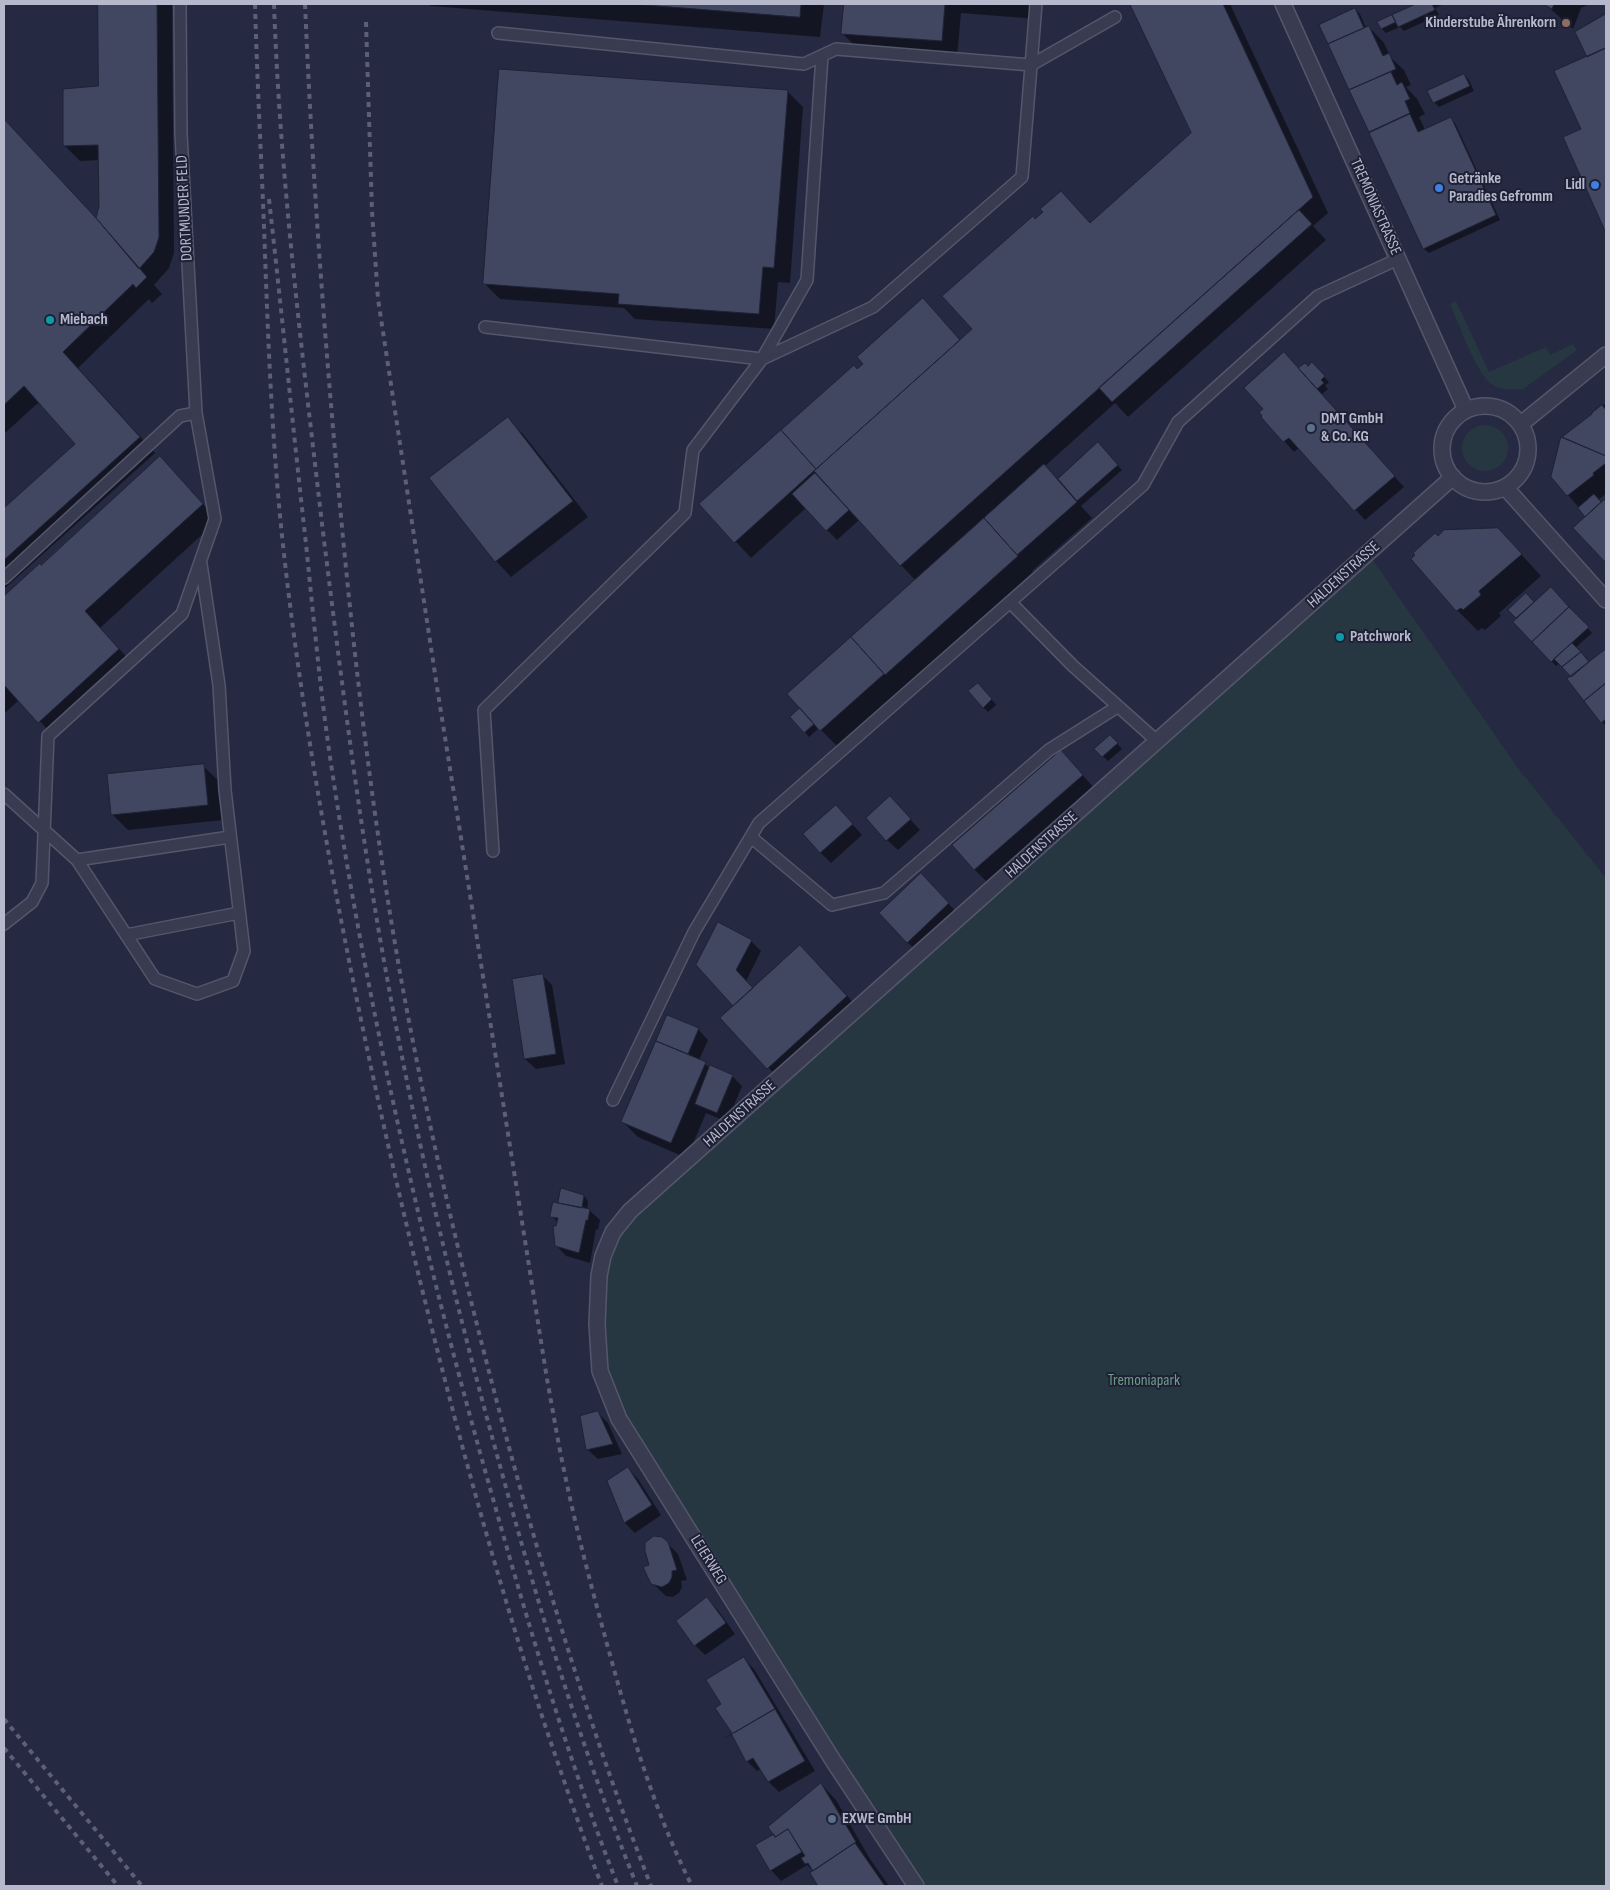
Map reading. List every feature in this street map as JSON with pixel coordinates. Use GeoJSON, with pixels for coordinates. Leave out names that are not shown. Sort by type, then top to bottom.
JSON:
{"type":"FeatureCollection","features":[{"type":"Feature","properties":{"kind":"street","name":"TREMONIASTRASSE"},"geometry":{"type":"LineString","coordinates":[[1282,4],[1466,410]]}},
{"type":"Feature","properties":{"kind":"street"},"geometry":{"type":"LineString","coordinates":[[1521,424],[1606,355]]}},
{"type":"Feature","properties":{"kind":"street"},"geometry":{"type":"LineString","coordinates":[[1481,406],[1499,408],[1508,412],[1521,424],[1527,436],[1528,456],[1522,471],[1505,487],[1488,492],[1476,490],[1465,487],[1453,477],[1443,458],[1443,439],[1454,419],[1466,410],[1481,406]]}},
{"type":"Feature","properties":{"kind":"street","name":"HALDENSTRASSE"},"geometry":{"type":"LineString","coordinates":[[630,1211],[1453,477]]}},
{"type":"Feature","properties":{"kind":"street"},"geometry":{"type":"LineString","coordinates":[[1505,487],[1606,600]]}},
{"type":"Feature","properties":{"kind":"street","name":"LEIERWEG"},"geometry":{"type":"LineString","coordinates":[[630,1211],[613,1232],[603,1256],[599,1276],[597,1324],[600,1371],[619,1419],[834,1762],[916,1886]]}},
{"type":"Feature","properties":{"kind":"lane","name":"DORTMUNDER FELD"},"geometry":{"type":"LineString","coordinates":[[4,924],[32,902],[42,883],[48,736],[182,614],[215,519],[196,412],[181,133],[180,4]]}},
{"type":"Feature","properties":{"kind":"lane"},"geometry":{"type":"LineString","coordinates":[[485,327],[762,359],[873,308],[1022,177],[1036,4]]}},
{"type":"Feature","properties":{"kind":"lane"},"geometry":{"type":"LineString","coordinates":[[498,33],[804,64],[836,49],[1031,65],[1115,17]]}},
{"type":"Feature","properties":{"kind":"lane"},"geometry":{"type":"LineString","coordinates":[[493,851],[484,710],[686,513],[693,450],[762,359],[807,280],[822,56]]}},
{"type":"Feature","properties":{"kind":"lane"},"geometry":{"type":"LineString","coordinates":[[613,1100],[694,932],[759,823],[1143,485],[1178,422],[1318,296],[1398,259]]}},
{"type":"Feature","properties":{"kind":"lane"},"geometry":{"type":"LineString","coordinates":[[4,578],[180,416],[196,412]]}},
{"type":"Feature","properties":{"kind":"lane"},"geometry":{"type":"LineString","coordinates":[[4,794],[77,860],[155,979],[197,994],[233,981],[244,951],[225,790],[219,685],[200,561]]}},
{"type":"Feature","properties":{"kind":"lane"},"geometry":{"type":"LineString","coordinates":[[1010,602],[1072,666],[1116,707],[1158,742]]}},
{"type":"Feature","properties":{"kind":"lane"},"geometry":{"type":"LineString","coordinates":[[751,836],[832,905],[884,893],[1049,750],[1116,707]]}},
{"type":"Feature","properties":{"kind":"lane"},"geometry":{"type":"LineString","coordinates":[[77,860],[230,837]]}},
{"type":"Feature","properties":{"kind":"lane"},"geometry":{"type":"LineString","coordinates":[[126,935],[239,913]]}},
{"type":"Feature","properties":{"kind":"green space"},"geometry":{"type":"Polygon","coordinates":[[[1456,301],[1489,372],[1546,347],[1550,355],[1573,344],[1577,350],[1523,389],[1497,387],[1485,377],[1473,358],[1450,304],[1456,301]]]}},
{"type":"Feature","properties":{"kind":"green space"},"geometry":{"type":"Polygon","coordinates":[[[1485,425],[1498,429],[1504,435],[1508,448],[1504,461],[1498,467],[1485,471],[1472,467],[1466,461],[1462,448],[1466,435],[1472,429],[1485,425]]]}},
{"type":"Feature","properties":{"kind":"green space","name":"Tremoniapark"},"geometry":{"type":"Polygon","coordinates":[[[1372,559],[1518,768],[1606,878],[1606,1886],[921,1886],[622,1416],[602,1367],[600,1319],[607,1262],[618,1235],[635,1215],[1372,559]]]}},
{"type":"Feature","properties":{"kind":"building"},"geometry":{"type":"Polygon","coordinates":[[[98,4],[157,4],[159,237],[154,252],[139,269],[96,218],[99,206],[98,145],[63,146],[63,89],[98,86],[98,4]]]}},
{"type":"Feature","properties":{"kind":"building"},"geometry":{"type":"Polygon","coordinates":[[[633,4],[801,4],[800,17],[633,4]]]}},
{"type":"Feature","properties":{"kind":"building"},"geometry":{"type":"Polygon","coordinates":[[[844,4],[945,4],[942,41],[841,34],[844,4]]]}},
{"type":"Feature","properties":{"kind":"building"},"geometry":{"type":"Polygon","coordinates":[[[1130,4],[1223,4],[1313,197],[900,566],[814,471],[972,329],[942,296],[1033,216],[1035,219],[1043,212],[1040,209],[1061,191],[1090,223],[1191,133],[1130,4]]]}},
{"type":"Feature","properties":{"kind":"building"},"geometry":{"type":"Polygon","coordinates":[[[1416,4],[1432,4],[1435,10],[1398,27],[1392,15],[1416,4]]]}},
{"type":"Feature","properties":{"kind":"building"},"geometry":{"type":"Polygon","coordinates":[[[1544,4],[1554,4],[1552,9],[1544,4]]]}},
{"type":"Feature","properties":{"kind":"building"},"geometry":{"type":"Polygon","coordinates":[[[1355,8],[1364,28],[1328,44],[1319,25],[1355,8]]]}},
{"type":"Feature","properties":{"kind":"building"},"geometry":{"type":"Polygon","coordinates":[[[1606,14],[1606,48],[1587,57],[1575,32],[1606,14]]]}},
{"type":"Feature","properties":{"kind":"building"},"geometry":{"type":"Polygon","coordinates":[[[1392,15],[1396,22],[1381,29],[1377,22],[1392,15]]]}},
{"type":"Feature","properties":{"kind":"building"},"geometry":{"type":"Polygon","coordinates":[[[1369,26],[1383,56],[1389,53],[1396,69],[1349,90],[1328,44],[1369,26]]]}},
{"type":"Feature","properties":{"kind":"building","name":"Lidl"},"geometry":{"type":"Polygon","coordinates":[[[1606,48],[1606,233],[1563,137],[1581,129],[1554,71],[1606,48]]]}},
{"type":"Feature","properties":{"kind":"building"},"geometry":{"type":"Polygon","coordinates":[[[499,69],[788,90],[774,268],[763,267],[759,314],[618,304],[619,294],[483,284],[499,69]]]}},
{"type":"Feature","properties":{"kind":"building"},"geometry":{"type":"Polygon","coordinates":[[[1391,72],[1397,85],[1402,82],[1410,99],[1405,101],[1410,113],[1369,132],[1349,90],[1391,72]]]}},
{"type":"Feature","properties":{"kind":"building"},"geometry":{"type":"Polygon","coordinates":[[[1464,74],[1470,86],[1433,103],[1427,91],[1464,74]]]}},
{"type":"Feature","properties":{"kind":"building","name":"Getränke Paradies Gefromm"},"geometry":{"type":"Polygon","coordinates":[[[1410,114],[1418,132],[1451,117],[1496,215],[1423,249],[1369,133],[1410,114]]]}},
{"type":"Feature","properties":{"kind":"building","name":"Miebach"},"geometry":{"type":"Polygon","coordinates":[[[4,119],[96,218],[147,277],[136,288],[133,284],[63,352],[140,437],[4,560],[4,508],[75,444],[24,386],[4,405],[4,119]]]}},
{"type":"Feature","properties":{"kind":"building"},"geometry":{"type":"Polygon","coordinates":[[[1299,210],[1312,224],[1112,402],[1099,388],[1299,210]]]}},
{"type":"Feature","properties":{"kind":"building"},"geometry":{"type":"Polygon","coordinates":[[[923,298],[960,340],[816,469],[781,430],[854,365],[857,369],[863,364],[857,357],[923,298]]]}},
{"type":"Feature","properties":{"kind":"building","name":"DMT GmbH & Co. KG"},"geometry":{"type":"Polygon","coordinates":[[[1284,352],[1395,476],[1354,511],[1289,438],[1283,442],[1261,417],[1259,412],[1263,409],[1244,388],[1284,352]]]}},
{"type":"Feature","properties":{"kind":"building"},"geometry":{"type":"Polygon","coordinates":[[[1312,362],[1325,376],[1321,380],[1324,383],[1317,389],[1298,368],[1305,363],[1308,366],[1312,362]]]}},
{"type":"Feature","properties":{"kind":"building"},"geometry":{"type":"Polygon","coordinates":[[[1602,405],[1606,410],[1606,456],[1562,437],[1592,414],[1602,405]]]}},
{"type":"Feature","properties":{"kind":"building"},"geometry":{"type":"Polygon","coordinates":[[[508,417],[573,501],[495,562],[429,478],[508,417]]]}},
{"type":"Feature","properties":{"kind":"building"},"geometry":{"type":"Polygon","coordinates":[[[781,430],[816,469],[734,543],[699,504],[781,430]]]}},
{"type":"Feature","properties":{"kind":"building"},"geometry":{"type":"Polygon","coordinates":[[[1561,437],[1606,456],[1606,463],[1567,496],[1551,477],[1561,437]]]}},
{"type":"Feature","properties":{"kind":"building"},"geometry":{"type":"Polygon","coordinates":[[[1098,442],[1118,465],[1077,501],[1058,479],[1098,442]]]}},
{"type":"Feature","properties":{"kind":"building"},"geometry":{"type":"Polygon","coordinates":[[[160,456],[203,504],[85,611],[119,649],[38,723],[4,685],[4,596],[40,563],[41,565],[160,456]]]}},
{"type":"Feature","properties":{"kind":"building"},"geometry":{"type":"Polygon","coordinates":[[[1044,464],[1077,502],[1017,555],[984,518],[1044,464]]]}},
{"type":"Feature","properties":{"kind":"building"},"geometry":{"type":"Polygon","coordinates":[[[815,473],[849,510],[826,531],[792,494],[815,473]]]}},
{"type":"Feature","properties":{"kind":"building"},"geometry":{"type":"Polygon","coordinates":[[[1594,494],[1601,502],[1585,517],[1578,508],[1594,494]]]}},
{"type":"Feature","properties":{"kind":"building"},"geometry":{"type":"Polygon","coordinates":[[[1604,500],[1606,502],[1606,563],[1573,528],[1604,500]]]}},
{"type":"Feature","properties":{"kind":"building"},"geometry":{"type":"Polygon","coordinates":[[[984,518],[1018,556],[885,675],[851,637],[984,518]]]}},
{"type":"Feature","properties":{"kind":"building"},"geometry":{"type":"Polygon","coordinates":[[[1498,528],[1522,554],[1479,591],[1481,595],[1463,610],[1461,608],[1456,611],[1411,559],[1415,555],[1413,553],[1435,533],[1438,536],[1444,530],[1498,528]]]}},
{"type":"Feature","properties":{"kind":"building"},"geometry":{"type":"Polygon","coordinates":[[[1551,587],[1569,607],[1532,642],[1513,622],[1551,587]]]}},
{"type":"Feature","properties":{"kind":"building"},"geometry":{"type":"Polygon","coordinates":[[[1526,593],[1534,602],[1516,618],[1508,610],[1526,593]]]}},
{"type":"Feature","properties":{"kind":"building"},"geometry":{"type":"Polygon","coordinates":[[[1569,607],[1589,627],[1551,662],[1532,642],[1569,607]]]}},
{"type":"Feature","properties":{"kind":"building"},"geometry":{"type":"Polygon","coordinates":[[[851,637],[884,674],[820,731],[787,694],[851,637]]]}},
{"type":"Feature","properties":{"kind":"building"},"geometry":{"type":"Polygon","coordinates":[[[1572,643],[1581,652],[1562,667],[1554,659],[1572,643]]]}},
{"type":"Feature","properties":{"kind":"building"},"geometry":{"type":"Polygon","coordinates":[[[1606,649],[1606,683],[1584,701],[1567,679],[1606,649]]]}},
{"type":"Feature","properties":{"kind":"building"},"geometry":{"type":"Polygon","coordinates":[[[1581,652],[1589,662],[1571,677],[1562,667],[1581,652]]]}},
{"type":"Feature","properties":{"kind":"building"},"geometry":{"type":"Polygon","coordinates":[[[978,683],[992,699],[983,708],[968,691],[978,683]]]}},
{"type":"Feature","properties":{"kind":"building"},"geometry":{"type":"Polygon","coordinates":[[[1606,683],[1606,719],[1601,723],[1584,701],[1606,683]]]}},
{"type":"Feature","properties":{"kind":"building"},"geometry":{"type":"Polygon","coordinates":[[[800,708],[814,724],[804,733],[790,717],[800,708]]]}},
{"type":"Feature","properties":{"kind":"building"},"geometry":{"type":"Polygon","coordinates":[[[1110,735],[1118,743],[1102,757],[1094,749],[1110,735]]]}},
{"type":"Feature","properties":{"kind":"building"},"geometry":{"type":"Polygon","coordinates":[[[1061,750],[1083,775],[974,870],[952,845],[1061,750]]]}},
{"type":"Feature","properties":{"kind":"building"},"geometry":{"type":"Polygon","coordinates":[[[204,764],[208,805],[111,815],[107,774],[204,764]]]}},
{"type":"Feature","properties":{"kind":"building"},"geometry":{"type":"Polygon","coordinates":[[[890,796],[911,819],[886,841],[866,818],[890,796]]]}},
{"type":"Feature","properties":{"kind":"building"},"geometry":{"type":"Polygon","coordinates":[[[836,805],[853,824],[820,853],[803,834],[836,805]]]}},
{"type":"Feature","properties":{"kind":"building"},"geometry":{"type":"Polygon","coordinates":[[[921,873],[949,903],[907,943],[879,913],[921,873]]]}},
{"type":"Feature","properties":{"kind":"building"},"geometry":{"type":"Polygon","coordinates":[[[718,922],[752,940],[736,970],[753,988],[733,1006],[696,965],[718,922]]]}},
{"type":"Feature","properties":{"kind":"building"},"geometry":{"type":"Polygon","coordinates":[[[800,945],[847,996],[767,1069],[720,1018],[800,945]]]}},
{"type":"Feature","properties":{"kind":"building"},"geometry":{"type":"Polygon","coordinates":[[[543,974],[556,1054],[524,1059],[512,979],[543,974]]]}},
{"type":"Feature","properties":{"kind":"building"},"geometry":{"type":"Polygon","coordinates":[[[667,1015],[699,1028],[688,1054],[656,1041],[667,1015]]]}},
{"type":"Feature","properties":{"kind":"building"},"geometry":{"type":"Polygon","coordinates":[[[656,1041],[706,1062],[671,1143],[621,1122],[656,1041]]]}},
{"type":"Feature","properties":{"kind":"building"},"geometry":{"type":"Polygon","coordinates":[[[710,1065],[733,1075],[717,1113],[695,1104],[710,1065]]]}},
{"type":"Feature","properties":{"kind":"building"},"geometry":{"type":"Polygon","coordinates":[[[561,1188],[584,1195],[582,1208],[558,1203],[561,1188]]]}},
{"type":"Feature","properties":{"kind":"building"},"geometry":{"type":"Polygon","coordinates":[[[553,1202],[590,1209],[579,1253],[555,1246],[553,1226],[556,1226],[558,1218],[550,1217],[553,1202]]]}},
{"type":"Feature","properties":{"kind":"building"},"geometry":{"type":"Polygon","coordinates":[[[598,1411],[613,1444],[586,1450],[580,1416],[598,1411]]]}},
{"type":"Feature","properties":{"kind":"building"},"geometry":{"type":"Polygon","coordinates":[[[628,1467],[652,1505],[624,1523],[607,1481],[628,1467]]]}},
{"type":"Feature","properties":{"kind":"building"},"geometry":{"type":"Polygon","coordinates":[[[654,1536],[662,1537],[668,1542],[677,1570],[672,1571],[669,1583],[662,1587],[651,1584],[643,1567],[649,1565],[645,1543],[654,1536]]]}},
{"type":"Feature","properties":{"kind":"building"},"geometry":{"type":"Polygon","coordinates":[[[707,1597],[726,1623],[694,1646],[676,1621],[707,1597]]]}},
{"type":"Feature","properties":{"kind":"building"},"geometry":{"type":"Polygon","coordinates":[[[744,1657],[775,1709],[725,1738],[732,1733],[715,1708],[721,1704],[706,1680],[744,1657]]]}},
{"type":"Feature","properties":{"kind":"building"},"geometry":{"type":"Polygon","coordinates":[[[775,1709],[805,1761],[768,1782],[753,1758],[746,1762],[732,1735],[725,1738],[775,1709]]]}},
{"type":"Feature","properties":{"kind":"building"},"geometry":{"type":"Polygon","coordinates":[[[821,1783],[856,1842],[813,1871],[808,1863],[805,1864],[801,1858],[805,1856],[788,1829],[775,1837],[768,1827],[821,1783]]]}},
{"type":"Feature","properties":{"kind":"building"},"geometry":{"type":"Polygon","coordinates":[[[788,1829],[802,1852],[770,1871],[755,1845],[774,1834],[775,1837],[788,1829]]]}},
{"type":"Feature","properties":{"kind":"building"},"geometry":{"type":"Polygon","coordinates":[[[855,1843],[885,1886],[818,1886],[810,1873],[855,1843]]]}},
{"type":"Feature","properties":{"kind":"railway"},"geometry":{"type":"LineString","coordinates":[[255,4],[269,353],[277,479],[294,635],[328,850],[364,1035],[391,1158],[461,1442],[503,1592],[534,1691],[602,1886]]}},
{"type":"Feature","properties":{"kind":"railway"},"geometry":{"type":"LineString","coordinates":[[274,4],[281,134],[322,524],[360,811],[378,926],[400,1045],[425,1168],[454,1290],[516,1525],[547,1630],[598,1785],[637,1886]]}},
{"type":"Feature","properties":{"kind":"railway"},"geometry":{"type":"LineString","coordinates":[[305,4],[319,250],[345,556],[373,801],[402,984],[426,1107],[454,1230],[516,1473],[578,1681],[613,1784],[651,1886]]}},
{"type":"Feature","properties":{"kind":"railway"},"geometry":{"type":"LineString","coordinates":[[366,22],[372,211],[378,299],[437,687],[547,1379],[562,1463],[576,1525],[623,1700],[639,1754],[668,1835],[692,1886]]}},
{"type":"Feature","properties":{"kind":"railway"},"geometry":{"type":"LineString","coordinates":[[269,199],[325,719],[347,866],[381,1043],[441,1307],[502,1532],[564,1736],[618,1886]]}},
{"type":"Feature","properties":{"kind":"railway"},"geometry":{"type":"LineString","coordinates":[[4,1719],[142,1886]]}},
{"type":"Feature","properties":{"kind":"railway"},"geometry":{"type":"LineString","coordinates":[[4,1748],[118,1886]]}},
{"type":"Feature","properties":{"kind":"place","name":"Kinderstube Ährenkorn"},"geometry":{"type":"Point","coordinates":[1566,23]}},
{"type":"Feature","properties":{"kind":"place","name":"Lidl"},"geometry":{"type":"Point","coordinates":[1595,185]}},
{"type":"Feature","properties":{"kind":"place","name":"Getränke Paradies Gefromm"},"geometry":{"type":"Point","coordinates":[1439,188]}},
{"type":"Feature","properties":{"kind":"place","name":"Miebach"},"geometry":{"type":"Point","coordinates":[50,320]}},
{"type":"Feature","properties":{"kind":"place","name":"DMT GmbH & Co. KG"},"geometry":{"type":"Point","coordinates":[1311,428]}},
{"type":"Feature","properties":{"kind":"place","name":"Patchwork"},"geometry":{"type":"Point","coordinates":[1340,637]}},
{"type":"Feature","properties":{"kind":"place","name":"EXWE GmbH"},"geometry":{"type":"Point","coordinates":[832,1819]}}]}
